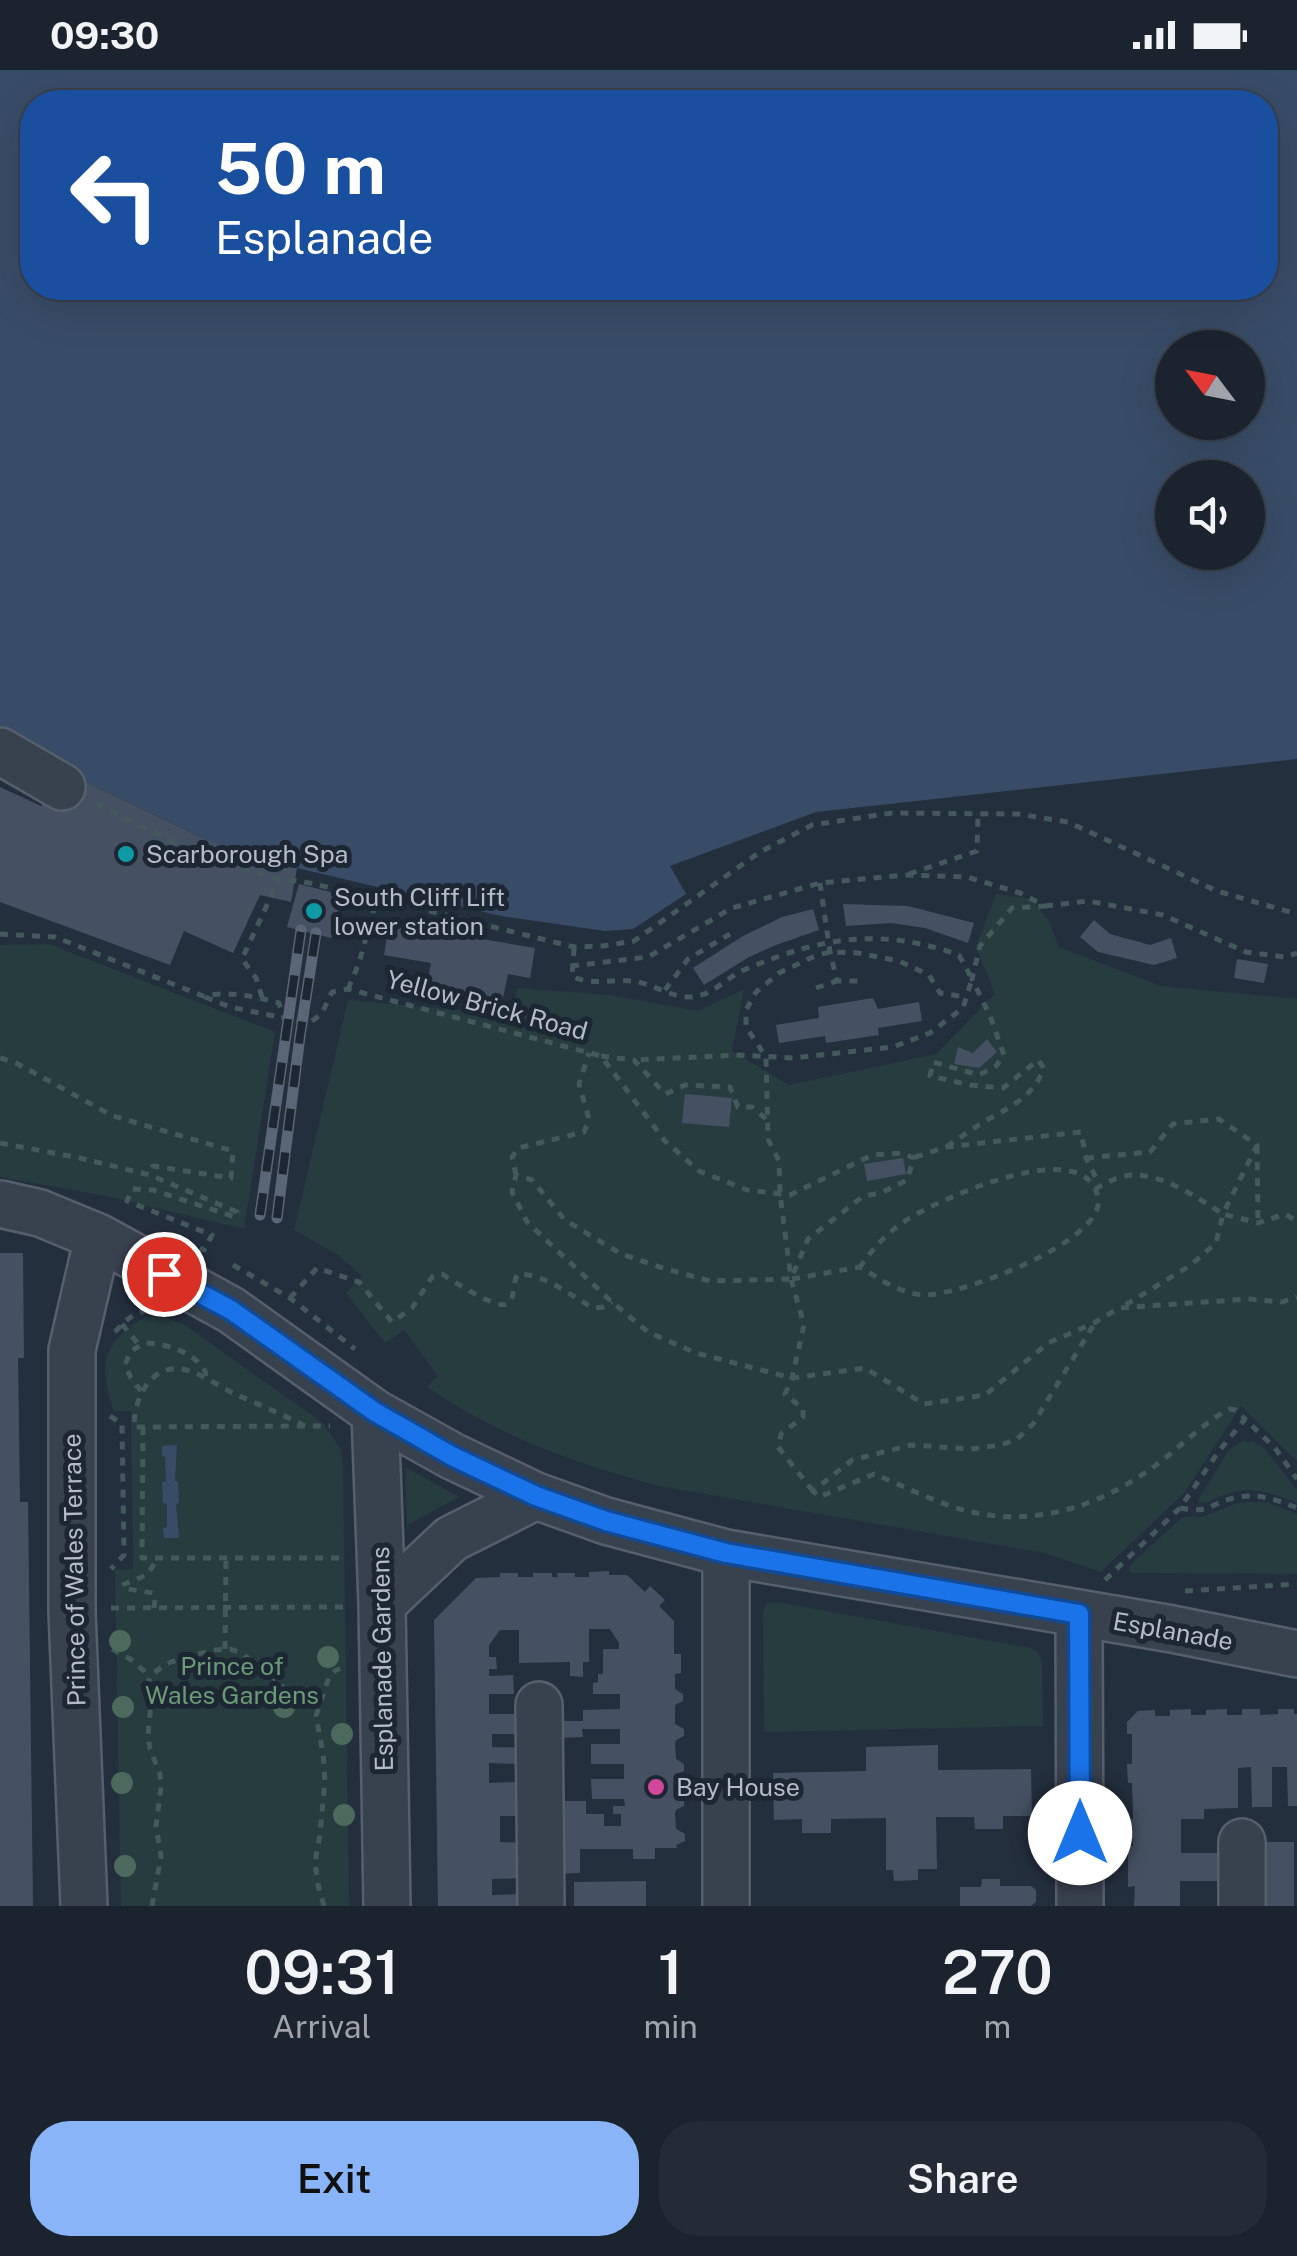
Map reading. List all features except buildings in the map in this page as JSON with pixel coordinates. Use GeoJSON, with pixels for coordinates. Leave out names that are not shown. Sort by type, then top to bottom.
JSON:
{"type":"FeatureCollection","features":[{"type":"Feature","properties":{"kind":"street"},"geometry":{"type":"LineString","coordinates":[[0,751],[62,787]]}},
{"type":"Feature","properties":{"kind":"street","name":"Esplanade"},"geometry":{"type":"LineString","coordinates":[[0,1204],[40,1213],[98,1237],[231,1310],[349,1425],[452,1456],[536,1496],[606,1521],[726,1553],[1297,1654]]}},
{"type":"Feature","properties":{"kind":"street","name":"Prince of Wales Terrace"},"geometry":{"type":"LineString","coordinates":[[84,1906],[72,1612],[72,1350],[98,1237]]}},
{"type":"Feature","properties":{"kind":"street","name":"Esplanade Gardens"},"geometry":{"type":"LineString","coordinates":[[349,1425],[367,1605],[387,1906]]}},
{"type":"Feature","properties":{"kind":"street"},"geometry":{"type":"LineString","coordinates":[[367,1605],[451,1539],[536,1496]]}},
{"type":"Feature","properties":{"kind":"street"},"geometry":{"type":"LineString","coordinates":[[726,1553],[726,1906]]}},
{"type":"Feature","properties":{"kind":"street"},"geometry":{"type":"LineString","coordinates":[[1079,1614],[1080,1906]]}},
{"type":"Feature","properties":{"kind":"street"},"geometry":{"type":"LineString","coordinates":[[539,1705],[542,1906]]}},
{"type":"Feature","properties":{"kind":"street"},"geometry":{"type":"LineString","coordinates":[[1242,1842],[1242,1906]]}},
{"type":"Feature","properties":{"kind":"path"},"geometry":{"type":"LineString","coordinates":[[62,787],[211,860],[574,947],[634,940],[760,852],[812,825],[892,813],[1018,814],[1068,822],[1217,891],[1297,914]]}},
{"type":"Feature","properties":{"kind":"path"},"geometry":{"type":"LineString","coordinates":[[904,876],[977,851],[978,815]]}},
{"type":"Feature","properties":{"kind":"path"},"geometry":{"type":"LineString","coordinates":[[571,966],[648,957],[732,908],[820,882],[904,876],[967,877],[1045,906]]}},
{"type":"Feature","properties":{"kind":"path"},"geometry":{"type":"LineString","coordinates":[[262,998],[256,978],[242,959],[279,879]]}},
{"type":"Feature","properties":{"kind":"path"},"geometry":{"type":"LineString","coordinates":[[820,882],[837,981]]}},
{"type":"Feature","properties":{"kind":"path"},"geometry":{"type":"LineString","coordinates":[[348,989],[377,898]]}},
{"type":"Feature","properties":{"kind":"path"},"geometry":{"type":"LineString","coordinates":[[601,1056],[634,1060],[793,1058],[893,1047],[930,1033],[963,1008],[980,946],[1012,908],[1088,901],[1163,915],[1246,952],[1285,957],[1297,952]]}},
{"type":"Feature","properties":{"kind":"path"},"geometry":{"type":"LineString","coordinates":[[0,934],[54,937],[230,1007],[284,1018],[279,1002],[241,993],[203,996]]}},
{"type":"Feature","properties":{"kind":"path"},"geometry":{"type":"LineString","coordinates":[[665,990],[688,959],[730,934]]}},
{"type":"Feature","properties":{"kind":"path"},"geometry":{"type":"LineString","coordinates":[[574,947],[572,976],[580,980],[634,981],[688,997],[707,994],[740,971],[830,940],[888,939],[927,944],[959,956],[990,1016],[1004,1055],[996,1066],[979,1075],[934,1062],[930,1076],[1003,1088],[1038,1060],[1044,1068],[1025,1099],[946,1146],[914,1158],[902,1153],[872,1155],[790,1195],[780,1194]]}},
{"type":"Feature","properties":{"kind":"path"},"geometry":{"type":"LineString","coordinates":[[966,997],[940,992],[929,975],[898,961],[830,952],[779,974],[756,992],[746,1010],[746,1027],[766,1057],[768,1139],[779,1161],[791,1279],[804,1325],[785,1394],[804,1409],[803,1417],[780,1434],[778,1448],[819,1497],[874,1474],[966,1511],[1032,1516],[1064,1512],[1123,1487],[1229,1409],[1236,1410],[1275,1448],[1297,1479]]}},
{"type":"Feature","properties":{"kind":"path"},"geometry":{"type":"LineString","coordinates":[[816,988],[837,981],[859,982]]}},
{"type":"Feature","properties":{"kind":"path","name":"Yellow Brick Road"},"geometry":{"type":"LineString","coordinates":[[284,1018],[311,1022],[322,1013],[332,992],[348,989],[601,1056],[664,1141],[699,1171],[747,1190],[780,1194]]}},
{"type":"Feature","properties":{"kind":"path"},"geometry":{"type":"LineString","coordinates":[[589,1053],[580,1084],[590,1119],[584,1132],[518,1148],[512,1158],[516,1175],[512,1192],[526,1222],[648,1332],[696,1354],[792,1378],[865,1368],[924,1404],[985,1394],[1048,1343],[1094,1323],[1191,1266],[1216,1243],[1222,1214],[1257,1145]]}},
{"type":"Feature","properties":{"kind":"path"},"geometry":{"type":"LineString","coordinates":[[0,1058],[113,1116],[233,1151],[230,1178],[154,1166],[150,1175]]}},
{"type":"Feature","properties":{"kind":"path"},"geometry":{"type":"LineString","coordinates":[[634,1060],[665,1094],[686,1084],[730,1087],[738,1107],[752,1106],[768,1120]]}},
{"type":"Feature","properties":{"kind":"path"},"geometry":{"type":"LineString","coordinates":[[1086,1158],[1150,1152],[1173,1124],[1219,1119],[1257,1145]]}},
{"type":"Feature","properties":{"kind":"path"},"geometry":{"type":"LineString","coordinates":[[860,1266],[884,1282],[915,1294],[931,1294],[967,1286],[1026,1263],[1070,1240],[1096,1214],[1098,1188],[1081,1132],[946,1146]]}},
{"type":"Feature","properties":{"kind":"path"},"geometry":{"type":"LineString","coordinates":[[0,1143],[150,1175],[237,1212],[234,1217],[153,1190],[132,1189],[127,1201],[212,1235]]}},
{"type":"Feature","properties":{"kind":"path"},"geometry":{"type":"LineString","coordinates":[[1257,1145],[1258,1224]]}},
{"type":"Feature","properties":{"kind":"path"},"geometry":{"type":"LineString","coordinates":[[791,1279],[808,1238],[862,1197],[907,1180],[914,1158]]}},
{"type":"Feature","properties":{"kind":"path"},"geometry":{"type":"LineString","coordinates":[[516,1175],[532,1180],[566,1220],[621,1254],[710,1280],[791,1279],[860,1266],[878,1242],[909,1219],[956,1196],[1036,1170],[1064,1168],[1098,1188]]}},
{"type":"Feature","properties":{"kind":"path"},"geometry":{"type":"LineString","coordinates":[[1098,1188],[1128,1175],[1160,1180],[1192,1194],[1222,1214],[1258,1224],[1285,1214],[1297,1220]]}},
{"type":"Feature","properties":{"kind":"path"},"geometry":{"type":"LineString","coordinates":[[204,1250],[216,1256]]}},
{"type":"Feature","properties":{"kind":"path"},"geometry":{"type":"LineString","coordinates":[[228,1262],[290,1298],[364,1356]]}},
{"type":"Feature","properties":{"kind":"path"},"geometry":{"type":"LineString","coordinates":[[290,1298],[317,1268],[359,1282],[392,1322],[412,1308],[437,1274],[503,1305],[511,1300],[514,1280],[523,1273],[535,1275],[593,1308],[604,1308],[612,1302]]}},
{"type":"Feature","properties":{"kind":"path"},"geometry":{"type":"LineString","coordinates":[[1120,1308],[1248,1299],[1282,1302],[1297,1296]]}},
{"type":"Feature","properties":{"kind":"path"},"geometry":{"type":"LineString","coordinates":[[107,1343],[128,1318],[141,1311],[158,1310]]}},
{"type":"Feature","properties":{"kind":"path"},"geometry":{"type":"LineString","coordinates":[[813,1491],[852,1460],[882,1452],[911,1445],[971,1449],[1016,1440],[1034,1424],[1094,1323]]}},
{"type":"Feature","properties":{"kind":"path"},"geometry":{"type":"LineString","coordinates":[[122,1324],[139,1344]]}},
{"type":"Feature","properties":{"kind":"path"},"geometry":{"type":"LineString","coordinates":[[142,1391],[125,1365],[130,1352],[139,1344],[157,1343],[183,1352],[204,1366],[204,1378]]}},
{"type":"Feature","properties":{"kind":"path"},"geometry":{"type":"LineString","coordinates":[[305,1426],[185,1370],[166,1370],[151,1378],[134,1413],[134,1428],[143,1427],[305,1426],[349,1425]]}},
{"type":"Feature","properties":{"kind":"path"},"geometry":{"type":"LineString","coordinates":[[108,1415],[122,1424],[124,1555],[111,1568]]}},
{"type":"Feature","properties":{"kind":"path"},"geometry":{"type":"LineString","coordinates":[[324,1416],[349,1425]]}},
{"type":"Feature","properties":{"kind":"path"},"geometry":{"type":"LineString","coordinates":[[1123,1584],[1103,1582],[1180,1508],[1245,1419]]}},
{"type":"Feature","properties":{"kind":"path"},"geometry":{"type":"LineString","coordinates":[[143,1427],[142,1558],[351,1558]]}},
{"type":"Feature","properties":{"kind":"path"},"geometry":{"type":"LineString","coordinates":[[1180,1508],[1200,1512],[1234,1498],[1258,1496],[1297,1508]]}},
{"type":"Feature","properties":{"kind":"path"},"geometry":{"type":"LineString","coordinates":[[154,1608],[152,1592],[128,1589],[122,1584],[148,1576],[158,1558]]}},
{"type":"Feature","properties":{"kind":"path"},"geometry":{"type":"LineString","coordinates":[[225,1649],[226,1558]]}},
{"type":"Feature","properties":{"kind":"path"},"geometry":{"type":"LineString","coordinates":[[1182,1591],[1297,1584]]}},
{"type":"Feature","properties":{"kind":"path"},"geometry":{"type":"LineString","coordinates":[[111,1622],[111,1608],[367,1605]]}},
{"type":"Feature","properties":{"kind":"path"},"geometry":{"type":"LineString","coordinates":[[112,1635],[112,1668]]}},
{"type":"Feature","properties":{"kind":"path"},"geometry":{"type":"LineString","coordinates":[[112,1648],[150,1676]]}},
{"type":"Feature","properties":{"kind":"path"},"geometry":{"type":"LineString","coordinates":[[152,1906],[160,1866],[156,1826],[161,1783],[148,1735],[150,1676],[185,1657],[225,1649],[238,1652],[267,1671],[293,1696],[318,1706]]}},
{"type":"Feature","properties":{"kind":"path"},"geometry":{"type":"LineString","coordinates":[[324,1906],[315,1862],[325,1781],[316,1724],[318,1706],[332,1673],[353,1666]]}},
{"type":"Feature","properties":{"kind":"green space"},"geometry":{"type":"Polygon","coordinates":[[[996,894],[1031,899],[1049,921],[1059,947],[1161,986],[1297,999],[1297,1461],[1241,1406],[1185,1492],[1101,1572],[1044,1553],[664,1487],[547,1450],[473,1415],[427,1387],[438,1376],[404,1330],[385,1343],[346,1293],[362,1276],[335,1253],[294,1230],[348,1000],[510,1015],[517,988],[610,995],[698,1011],[744,989],[732,1051],[789,1085],[936,1054],[995,994],[976,947],[996,894]]]}},
{"type":"Feature","properties":{"kind":"green space"},"geometry":{"type":"Polygon","coordinates":[[[49,944],[275,1032],[244,1229],[106,1196],[0,1177],[0,945],[49,944]]]}},
{"type":"Feature","properties":{"kind":"green space","name":"Prince of Wales Gardens"},"geometry":{"type":"Polygon","coordinates":[[[149,1316],[183,1324],[323,1423],[340,1448],[349,1906],[121,1906],[115,1570],[133,1569],[131,1411],[113,1411],[106,1365],[110,1349],[120,1336],[149,1316]]]}},
{"type":"Feature","properties":{"kind":"green space"},"geometry":{"type":"Polygon","coordinates":[[[1242,1441],[1265,1449],[1297,1490],[1297,1503],[1247,1490],[1198,1503],[1228,1451],[1242,1441]]]}},
{"type":"Feature","properties":{"kind":"green space"},"geometry":{"type":"Polygon","coordinates":[[[405,1467],[459,1497],[407,1525],[405,1467]]]}},
{"type":"Feature","properties":{"kind":"green space"},"geometry":{"type":"Polygon","coordinates":[[[1247,1502],[1267,1502],[1297,1514],[1297,1574],[1131,1573],[1129,1568],[1137,1558],[1183,1517],[1203,1517],[1247,1502]]]}},
{"type":"Feature","properties":{"kind":"green space"},"geometry":{"type":"Polygon","coordinates":[[[767,1603],[1031,1648],[1042,1661],[1043,1726],[764,1732],[763,1610],[767,1603]]]}},
{"type":"Feature","properties":{"kind":"water"},"geometry":{"type":"Polygon","coordinates":[[[0,70],[1297,70],[1297,759],[816,812],[670,866],[686,894],[633,929],[605,931],[501,916],[297,868],[207,840],[60,770],[0,734],[0,70]]]}},
{"type":"Feature","properties":{"kind":"water"},"geometry":{"type":"Polygon","coordinates":[[[177,1445],[179,1538],[164,1538],[167,1504],[163,1503],[162,1482],[166,1481],[162,1446],[177,1445]]]}},
{"type":"Feature","properties":{"kind":"railway"},"geometry":{"type":"LineString","coordinates":[[260,1215],[301,930]]}},
{"type":"Feature","properties":{"kind":"railway"},"geometry":{"type":"LineString","coordinates":[[277,1218],[316,933]]}},
{"type":"Feature","properties":{"kind":"place","name":"Scarborough Spa"},"geometry":{"type":"Point","coordinates":[126,854]}},
{"type":"Feature","properties":{"kind":"place","name":"South Cliff Lift lower station"},"geometry":{"type":"Point","coordinates":[314,911]}},
{"type":"Feature","properties":{"kind":"place","name":"Bay House"},"geometry":{"type":"Point","coordinates":[656,1787]}},
{"type":"Feature","properties":{"kind":"route"},"geometry":{"type":"LineString","coordinates":[[164,1274],[231,1310],[375,1412],[452,1456],[536,1496],[606,1521],[726,1553],[1079,1614],[1080,1833]]}}]}
